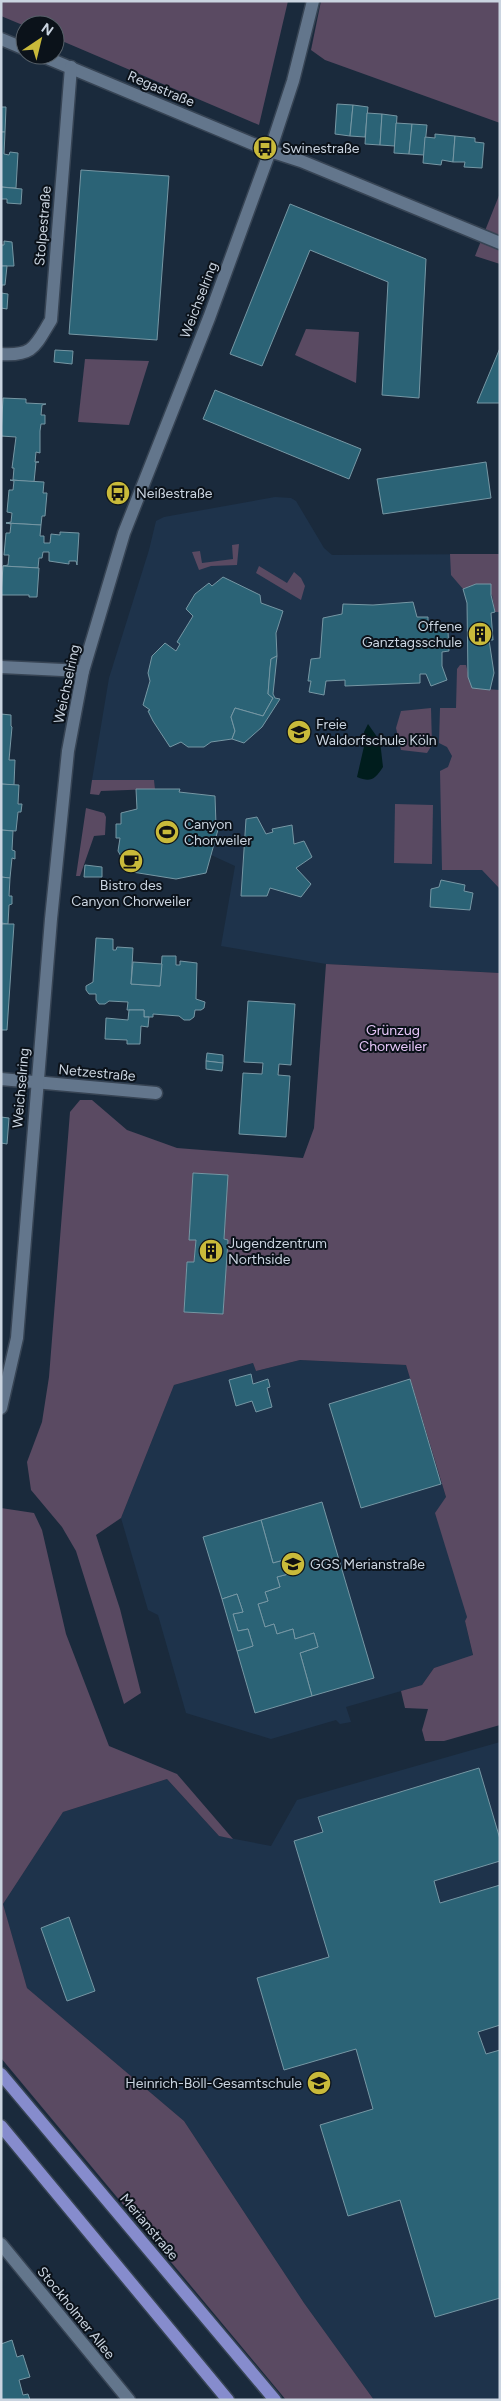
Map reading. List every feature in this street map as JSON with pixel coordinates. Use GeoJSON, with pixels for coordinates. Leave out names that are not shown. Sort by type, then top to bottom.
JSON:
{"type":"FeatureCollection","features":[{"type":"Feature","properties":{"kind":"main road","name":"Merianstraße"},"geometry":{"type":"LineString","coordinates":[[1,2074],[275,2400]]}},
{"type":"Feature","properties":{"kind":"main road"},"geometry":{"type":"LineString","coordinates":[[1,2126],[228,2400]]}},
{"type":"Feature","properties":{"kind":"street","name":"Weichselring"},"geometry":{"type":"LineString","coordinates":[[1,1408],[17,1338],[36,1083],[68,751],[83,671],[124,533],[209,318],[270,151],[293,81],[313,1]]}},
{"type":"Feature","properties":{"kind":"street"},"geometry":{"type":"LineString","coordinates":[[1,39],[15,45]]}},
{"type":"Feature","properties":{"kind":"street","name":"Regastraße"},"geometry":{"type":"LineString","coordinates":[[65,65],[270,151]]}},
{"type":"Feature","properties":{"kind":"street","name":"Stolpestraße"},"geometry":{"type":"LineString","coordinates":[[1,354],[20,355],[35,346],[50,320],[70,67]]}},
{"type":"Feature","properties":{"kind":"street"},"geometry":{"type":"LineString","coordinates":[[270,151],[310,165],[500,243]]}},
{"type":"Feature","properties":{"kind":"street"},"geometry":{"type":"LineString","coordinates":[[1,667],[83,671]]}},
{"type":"Feature","properties":{"kind":"street","name":"Netzestraße"},"geometry":{"type":"LineString","coordinates":[[1,1079],[156,1093]]}},
{"type":"Feature","properties":{"kind":"street","name":"Stockholmer Allee"},"geometry":{"type":"LineString","coordinates":[[1,2244],[128,2400]]}},
{"type":"Feature","properties":{"kind":"shaded area","name":"Freie Waldorfschule Köln"},"geometry":{"type":"Polygon","coordinates":[[[275,497],[291,498],[296,501],[324,548],[332,555],[500,554],[500,973],[326,964],[221,946],[235,866],[211,855],[219,827],[216,825],[215,796],[179,792],[179,789],[155,789],[154,781],[92,780],[109,678],[149,550],[156,521],[164,517],[275,497]]]}},
{"type":"Feature","properties":{"kind":"shaded area"},"geometry":{"type":"Polygon","coordinates":[[[368,724],[380,741],[383,767],[375,777],[366,780],[357,777],[365,742],[364,732],[368,724]]]}},
{"type":"Feature","properties":{"kind":"shaded area","name":"GGS Merianstraße"},"geometry":{"type":"Polygon","coordinates":[[[300,1360],[406,1365],[446,1497],[467,1617],[465,1621],[473,1656],[434,1668],[422,1685],[346,1707],[351,1722],[340,1724],[336,1720],[271,1739],[186,1713],[158,1615],[148,1610],[121,1518],[174,1385],[253,1363],[256,1371],[300,1360]]]}},
{"type":"Feature","properties":{"kind":"shaded area","name":"Heinrich-Böll-Gesamtschule"},"geometry":{"type":"Polygon","coordinates":[[[500,1742],[500,2400],[374,2400],[304,2303],[184,2121],[27,1988],[3,1904],[63,1812],[167,1779],[219,1836],[271,1846],[297,1800],[500,1742]]]}},
{"type":"Feature","properties":{"kind":"green space"},"geometry":{"type":"Polygon","coordinates":[[[1,1],[288,1],[259,125],[65,42],[65,15],[15,15],[15,22],[1,16],[1,1]]]}},
{"type":"Feature","properties":{"kind":"green space"},"geometry":{"type":"Polygon","coordinates":[[[321,1],[500,1],[500,123],[325,60],[311,50],[321,1]]]}},
{"type":"Feature","properties":{"kind":"green space"},"geometry":{"type":"Polygon","coordinates":[[[500,193],[500,264],[475,256],[500,193]]]}},
{"type":"Feature","properties":{"kind":"green space"},"geometry":{"type":"Polygon","coordinates":[[[306,329],[359,332],[356,383],[295,355],[306,329]]]}},
{"type":"Feature","properties":{"kind":"green space"},"geometry":{"type":"Polygon","coordinates":[[[85,359],[149,361],[129,425],[78,422],[85,359]]]}},
{"type":"Feature","properties":{"kind":"green space"},"geometry":{"type":"Polygon","coordinates":[[[239,544],[237,565],[211,566],[199,570],[192,552],[200,551],[202,563],[233,559],[232,545],[239,544]]]}},
{"type":"Feature","properties":{"kind":"green space"},"geometry":{"type":"Polygon","coordinates":[[[450,554],[500,554],[500,612],[495,612],[492,595],[476,584],[463,589],[451,575],[450,554]]]}},
{"type":"Feature","properties":{"kind":"green space"},"geometry":{"type":"Polygon","coordinates":[[[259,566],[287,583],[294,572],[301,578],[305,586],[301,600],[256,573],[259,566]]]}},
{"type":"Feature","properties":{"kind":"green space"},"geometry":{"type":"Polygon","coordinates":[[[460,665],[466,665],[472,688],[500,690],[500,889],[482,870],[442,870],[440,771],[448,767],[452,756],[447,747],[439,743],[440,708],[456,708],[457,669],[460,665]]]}},
{"type":"Feature","properties":{"kind":"green space"},"geometry":{"type":"Polygon","coordinates":[[[431,708],[432,745],[427,753],[401,750],[396,728],[401,711],[431,708]]]}},
{"type":"Feature","properties":{"kind":"green space"},"geometry":{"type":"Polygon","coordinates":[[[92,780],[154,780],[155,789],[101,791],[99,795],[90,794],[92,780]]]}},
{"type":"Feature","properties":{"kind":"green space"},"geometry":{"type":"Polygon","coordinates":[[[395,804],[433,805],[432,864],[394,863],[395,804]]]}},
{"type":"Feature","properties":{"kind":"green space"},"geometry":{"type":"Polygon","coordinates":[[[86,808],[104,813],[106,817],[105,835],[94,836],[80,876],[76,876],[86,808]]]}},
{"type":"Feature","properties":{"kind":"green space","name":"Grünzug Chorweiler"},"geometry":{"type":"Polygon","coordinates":[[[326,964],[500,973],[500,1725],[444,1741],[425,1741],[422,1730],[428,1709],[405,1708],[401,1691],[422,1685],[434,1668],[473,1655],[465,1621],[467,1617],[435,1513],[446,1497],[406,1365],[300,1360],[256,1371],[253,1363],[174,1385],[121,1518],[96,1535],[120,1609],[141,1693],[124,1704],[76,1551],[62,1527],[31,1490],[27,1462],[42,1422],[49,1377],[70,1112],[80,1100],[92,1100],[127,1130],[177,1148],[303,1158],[314,1128],[326,964]],[[193,1173],[189,1239],[196,1240],[194,1262],[187,1262],[184,1312],[223,1314],[228,1240],[224,1239],[228,1175],[193,1173]]]}},
{"type":"Feature","properties":{"kind":"green space"},"geometry":{"type":"Polygon","coordinates":[[[1,1508],[34,1513],[42,1530],[66,1634],[109,1746],[177,1774],[233,1839],[219,1836],[167,1779],[63,1812],[3,1904],[27,1988],[184,2121],[304,2303],[374,2400],[286,2400],[1,2058],[1,1508]]]}},
{"type":"Feature","properties":{"kind":"building"},"geometry":{"type":"Polygon","coordinates":[[[337,104],[353,105],[350,136],[335,134],[337,104]]]}},
{"type":"Feature","properties":{"kind":"building"},"geometry":{"type":"Polygon","coordinates":[[[353,105],[368,107],[365,137],[350,136],[353,105]]]}},
{"type":"Feature","properties":{"kind":"building"},"geometry":{"type":"Polygon","coordinates":[[[1,107],[6,107],[5,132],[1,132],[1,107]]]}},
{"type":"Feature","properties":{"kind":"building"},"geometry":{"type":"Polygon","coordinates":[[[367,113],[382,114],[380,145],[365,144],[367,113]]]}},
{"type":"Feature","properties":{"kind":"building"},"geometry":{"type":"Polygon","coordinates":[[[382,114],[397,116],[395,146],[380,145],[382,114]]]}},
{"type":"Feature","properties":{"kind":"building"},"geometry":{"type":"Polygon","coordinates":[[[396,123],[412,124],[409,154],[394,153],[396,123]]]}},
{"type":"Feature","properties":{"kind":"building"},"geometry":{"type":"Polygon","coordinates":[[[412,124],[427,125],[424,155],[409,154],[412,124]]]}},
{"type":"Feature","properties":{"kind":"building"},"geometry":{"type":"Polygon","coordinates":[[[1,132],[5,132],[4,154],[9,155],[10,152],[18,153],[16,188],[1,187],[1,132]]]}},
{"type":"Feature","properties":{"kind":"building"},"geometry":{"type":"Polygon","coordinates":[[[435,134],[455,136],[453,162],[442,160],[441,165],[423,163],[425,137],[435,138],[435,134]]]}},
{"type":"Feature","properties":{"kind":"building"},"geometry":{"type":"Polygon","coordinates":[[[455,136],[475,138],[475,142],[484,143],[482,168],[464,167],[465,162],[453,162],[455,136]]]}},
{"type":"Feature","properties":{"kind":"building"},"geometry":{"type":"Polygon","coordinates":[[[81,170],[169,176],[157,340],[69,334],[81,170]]]}},
{"type":"Feature","properties":{"kind":"building"},"geometry":{"type":"Polygon","coordinates":[[[1,187],[22,189],[21,204],[7,203],[7,199],[1,199],[1,187]]]}},
{"type":"Feature","properties":{"kind":"building"},"geometry":{"type":"Polygon","coordinates":[[[290,204],[426,259],[419,398],[382,395],[388,282],[310,250],[262,366],[230,354],[290,204]]]}},
{"type":"Feature","properties":{"kind":"building"},"geometry":{"type":"Polygon","coordinates":[[[4,241],[12,242],[14,266],[1,266],[1,245],[4,245],[4,241]]]}},
{"type":"Feature","properties":{"kind":"building"},"geometry":{"type":"Polygon","coordinates":[[[1,266],[7,266],[5,285],[2,285],[1,293],[1,266]]]}},
{"type":"Feature","properties":{"kind":"building"},"geometry":{"type":"Polygon","coordinates":[[[1,293],[8,294],[7,309],[1,308],[1,293]]]}},
{"type":"Feature","properties":{"kind":"building"},"geometry":{"type":"Polygon","coordinates":[[[500,348],[500,403],[477,403],[500,348]]]}},
{"type":"Feature","properties":{"kind":"building"},"geometry":{"type":"Polygon","coordinates":[[[55,350],[73,351],[72,364],[54,362],[55,350]]]}},
{"type":"Feature","properties":{"kind":"building"},"geometry":{"type":"Polygon","coordinates":[[[215,390],[361,449],[349,479],[203,419],[215,390]]]}},
{"type":"Feature","properties":{"kind":"building"},"geometry":{"type":"Polygon","coordinates":[[[3,398],[26,399],[26,403],[46,404],[42,405],[41,415],[45,415],[45,424],[41,424],[40,453],[36,452],[34,482],[13,480],[14,468],[12,468],[16,437],[1,436],[3,398]]]}},
{"type":"Feature","properties":{"kind":"building"},"geometry":{"type":"Polygon","coordinates":[[[486,462],[491,498],[383,514],[377,479],[486,462]]]}},
{"type":"Feature","properties":{"kind":"building"},"geometry":{"type":"Polygon","coordinates":[[[10,480],[44,482],[43,493],[47,493],[45,516],[42,516],[41,525],[6,523],[11,522],[12,513],[7,512],[9,490],[13,490],[14,481],[10,480]]]}},
{"type":"Feature","properties":{"kind":"building"},"geometry":{"type":"Polygon","coordinates":[[[6,523],[41,525],[40,536],[44,536],[44,543],[50,543],[51,534],[60,535],[60,532],[79,533],[77,565],[76,561],[69,561],[69,564],[49,561],[49,552],[43,552],[42,558],[39,558],[38,568],[3,566],[8,565],[9,555],[4,555],[6,533],[10,533],[11,524],[6,523]]]}},
{"type":"Feature","properties":{"kind":"building"},"geometry":{"type":"Polygon","coordinates":[[[3,566],[39,568],[37,597],[29,597],[29,595],[1,595],[3,566]]]}},
{"type":"Feature","properties":{"kind":"building"},"geometry":{"type":"Polygon","coordinates":[[[223,577],[260,595],[261,603],[283,611],[276,633],[277,656],[271,659],[268,694],[273,698],[263,716],[235,708],[231,717],[235,731],[232,739],[211,742],[204,747],[188,747],[181,742],[170,747],[153,721],[148,711],[150,710],[143,705],[150,681],[148,673],[152,656],[165,643],[176,651],[180,644],[177,642],[193,616],[186,609],[195,594],[209,583],[212,586],[223,577]]]}},
{"type":"Feature","properties":{"kind":"building","name":"Offene Ganztagsschule"},"geometry":{"type":"Polygon","coordinates":[[[476,584],[491,584],[491,595],[495,612],[491,613],[493,640],[489,640],[494,673],[490,690],[472,688],[468,677],[467,603],[463,589],[476,584]]]}},
{"type":"Feature","properties":{"kind":"building"},"geometry":{"type":"Polygon","coordinates":[[[413,602],[417,617],[428,617],[428,629],[448,631],[449,651],[442,652],[442,666],[447,680],[431,686],[426,674],[420,674],[420,683],[345,686],[345,680],[326,681],[324,695],[309,692],[311,681],[308,681],[311,659],[320,658],[323,618],[342,614],[343,604],[373,605],[413,602]]]}},
{"type":"Feature","properties":{"kind":"building"},"geometry":{"type":"Polygon","coordinates":[[[277,656],[273,694],[275,698],[280,699],[262,727],[244,743],[232,739],[235,731],[231,717],[235,708],[263,716],[273,698],[268,694],[270,668],[271,659],[277,656]]]}},
{"type":"Feature","properties":{"kind":"building"},"geometry":{"type":"Polygon","coordinates":[[[1,714],[11,715],[12,727],[9,760],[15,760],[14,785],[1,784],[1,714]]]}},
{"type":"Feature","properties":{"kind":"building"},"geometry":{"type":"Polygon","coordinates":[[[1,784],[19,785],[18,804],[22,804],[21,812],[18,812],[16,831],[1,830],[1,784]]]}},
{"type":"Feature","properties":{"kind":"building","name":"Canyon Chorweiler"},"geometry":{"type":"Polygon","coordinates":[[[136,789],[180,789],[179,792],[215,796],[216,825],[219,826],[206,873],[176,879],[126,871],[126,865],[118,851],[120,838],[116,838],[116,824],[121,824],[121,813],[137,809],[136,789]]]}},
{"type":"Feature","properties":{"kind":"building"},"geometry":{"type":"Polygon","coordinates":[[[257,817],[266,834],[273,832],[272,829],[292,825],[294,844],[304,841],[312,857],[296,868],[311,884],[301,897],[270,888],[267,896],[241,896],[246,819],[257,817]]]}},
{"type":"Feature","properties":{"kind":"building"},"geometry":{"type":"Polygon","coordinates":[[[1,830],[13,831],[12,850],[15,851],[15,859],[12,858],[10,878],[1,877],[1,830]]]}},
{"type":"Feature","properties":{"kind":"building"},"geometry":{"type":"Polygon","coordinates":[[[85,865],[102,867],[102,877],[84,877],[85,865]]]}},
{"type":"Feature","properties":{"kind":"building"},"geometry":{"type":"Polygon","coordinates":[[[1,877],[10,878],[9,896],[12,896],[12,904],[9,905],[8,924],[1,923],[1,877]]]}},
{"type":"Feature","properties":{"kind":"building"},"geometry":{"type":"Polygon","coordinates":[[[441,880],[465,885],[464,891],[473,893],[470,910],[430,907],[431,889],[439,887],[441,880]]]}},
{"type":"Feature","properties":{"kind":"building"},"geometry":{"type":"Polygon","coordinates":[[[1,924],[14,924],[7,1030],[1,1030],[1,924]]]}},
{"type":"Feature","properties":{"kind":"building"},"geometry":{"type":"Polygon","coordinates":[[[96,938],[113,939],[113,950],[116,950],[117,947],[133,948],[131,984],[160,986],[162,956],[176,956],[176,965],[180,965],[180,961],[197,963],[196,999],[205,1002],[204,1008],[195,1010],[194,1017],[190,1020],[184,1020],[179,1016],[153,1014],[153,1017],[144,1017],[144,1010],[127,1010],[128,1002],[109,1001],[105,1004],[99,1004],[96,1000],[96,994],[89,994],[86,990],[86,986],[93,982],[96,938]]]}},
{"type":"Feature","properties":{"kind":"building"},"geometry":{"type":"Polygon","coordinates":[[[133,962],[162,964],[160,986],[131,984],[133,962]]]}},
{"type":"Feature","properties":{"kind":"building"},"geometry":{"type":"Polygon","coordinates":[[[248,1001],[295,1004],[291,1065],[279,1064],[278,1075],[290,1076],[286,1137],[239,1134],[243,1073],[262,1074],[263,1063],[244,1062],[248,1001]]]}},
{"type":"Feature","properties":{"kind":"building"},"geometry":{"type":"Polygon","coordinates":[[[129,1010],[144,1010],[144,1017],[149,1017],[148,1027],[141,1026],[140,1044],[127,1044],[127,1040],[105,1039],[106,1018],[128,1020],[129,1010]]]}},
{"type":"Feature","properties":{"kind":"building"},"geometry":{"type":"Polygon","coordinates":[[[207,1053],[223,1055],[223,1063],[206,1061],[207,1053]]]}},
{"type":"Feature","properties":{"kind":"building"},"geometry":{"type":"Polygon","coordinates":[[[206,1061],[223,1063],[222,1071],[206,1069],[206,1061]]]}},
{"type":"Feature","properties":{"kind":"building"},"geometry":{"type":"Polygon","coordinates":[[[1,1117],[9,1118],[7,1144],[1,1143],[1,1117]]]}},
{"type":"Feature","properties":{"kind":"building","name":"Jugendzentrum Northside"},"geometry":{"type":"Polygon","coordinates":[[[193,1173],[228,1175],[224,1239],[228,1240],[223,1314],[184,1312],[187,1262],[194,1262],[196,1240],[189,1240],[193,1173]]]}},
{"type":"Feature","properties":{"kind":"building"},"geometry":{"type":"Polygon","coordinates":[[[251,1374],[253,1384],[268,1379],[270,1387],[267,1388],[272,1407],[256,1412],[252,1401],[236,1406],[229,1380],[251,1374]]]}},
{"type":"Feature","properties":{"kind":"building"},"geometry":{"type":"Polygon","coordinates":[[[410,1379],[441,1484],[361,1508],[329,1404],[410,1379]]]}},
{"type":"Feature","properties":{"kind":"building"},"geometry":{"type":"Polygon","coordinates":[[[322,1502],[374,1678],[312,1696],[300,1653],[318,1647],[314,1633],[295,1639],[293,1629],[277,1634],[274,1624],[265,1627],[258,1604],[268,1601],[265,1592],[280,1587],[277,1577],[296,1572],[292,1558],[273,1563],[261,1520],[322,1502]]]}},
{"type":"Feature","properties":{"kind":"building"},"geometry":{"type":"Polygon","coordinates":[[[261,1520],[273,1563],[292,1558],[296,1572],[277,1577],[280,1587],[265,1592],[268,1601],[258,1604],[265,1627],[274,1624],[277,1634],[293,1629],[295,1639],[314,1633],[318,1647],[300,1653],[312,1696],[255,1713],[237,1651],[253,1646],[248,1629],[238,1631],[233,1614],[243,1612],[237,1594],[222,1599],[203,1537],[261,1520]]]}},
{"type":"Feature","properties":{"kind":"building"},"geometry":{"type":"Polygon","coordinates":[[[237,1594],[243,1612],[233,1614],[238,1631],[248,1629],[253,1646],[237,1651],[222,1599],[237,1594]]]}},
{"type":"Feature","properties":{"kind":"building"},"geometry":{"type":"Polygon","coordinates":[[[479,1768],[500,1839],[500,1861],[434,1881],[440,1903],[500,1885],[500,2025],[478,2032],[486,2054],[500,2050],[500,2298],[435,2317],[400,2200],[348,2216],[320,2125],[373,2109],[356,2049],[284,2070],[257,1978],[329,1957],[294,1841],[323,1832],[318,1817],[479,1768]]]}},
{"type":"Feature","properties":{"kind":"building"},"geometry":{"type":"Polygon","coordinates":[[[69,1917],[95,1991],[67,2001],[41,1928],[69,1917]]]}},
{"type":"Feature","properties":{"kind":"building"},"geometry":{"type":"Polygon","coordinates":[[[12,2340],[17,2357],[23,2355],[30,2377],[19,2380],[23,2395],[28,2394],[30,2400],[1,2400],[1,2344],[12,2340]]]}},
{"type":"Feature","properties":{"kind":"place","name":"Swinestraße"},"geometry":{"type":"Point","coordinates":[265,148]}},
{"type":"Feature","properties":{"kind":"place","name":"Neißestraße"},"geometry":{"type":"Point","coordinates":[118,493]}},
{"type":"Feature","properties":{"kind":"place","name":"Offene Ganztagsschule"},"geometry":{"type":"Point","coordinates":[480,634]}},
{"type":"Feature","properties":{"kind":"place","name":"Freie Waldorfschule Köln"},"geometry":{"type":"Point","coordinates":[299,732]}},
{"type":"Feature","properties":{"kind":"place","name":"Canyon Chorweiler"},"geometry":{"type":"Point","coordinates":[167,832]}},
{"type":"Feature","properties":{"kind":"place","name":"Bistro des Canyon Chorweiler"},"geometry":{"type":"Point","coordinates":[131,861]}},
{"type":"Feature","properties":{"kind":"place","name":"Jugendzentrum Northside"},"geometry":{"type":"Point","coordinates":[211,1251]}},
{"type":"Feature","properties":{"kind":"place","name":"GGS Merianstraße"},"geometry":{"type":"Point","coordinates":[293,1564]}},
{"type":"Feature","properties":{"kind":"place","name":"Heinrich-Böll-Gesamtschule"},"geometry":{"type":"Point","coordinates":[319,2083]}}]}
